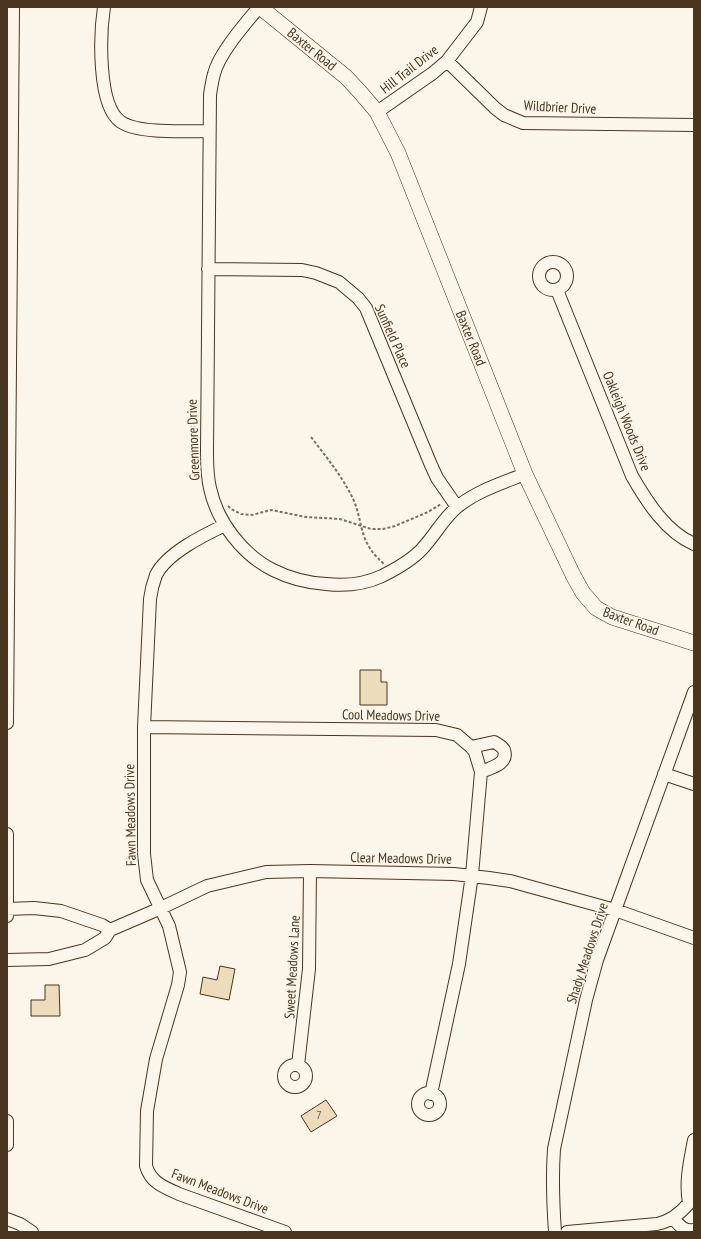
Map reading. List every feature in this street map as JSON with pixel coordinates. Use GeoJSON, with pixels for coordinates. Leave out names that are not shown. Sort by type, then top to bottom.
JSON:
{"type":"FeatureCollection","features":[{"type":"Feature","properties":{"kind":"main road","name":"Baxter Road"},"geometry":{"type":"LineString","coordinates":[[260,7],[346,76],[377,112],[398,153],[525,474],[573,575],[583,592],[596,608],[612,617],[694,643]]}},
{"type":"Feature","properties":{"kind":"street"},"geometry":{"type":"LineString","coordinates":[[7,723],[9,218],[13,7]]}},
{"type":"Feature","properties":{"kind":"street"},"geometry":{"type":"LineString","coordinates":[[104,7],[101,26],[101,50],[107,103],[112,115],[121,123],[144,130],[209,132]]}},
{"type":"Feature","properties":{"kind":"street","name":"Greenmore Drive"},"geometry":{"type":"LineString","coordinates":[[260,7],[237,34],[214,72],[210,95],[207,473],[210,490],[218,512],[225,524],[247,551],[273,570],[314,583],[332,585],[364,583],[381,577],[410,560],[422,549],[445,518],[480,492],[525,474]]}},
{"type":"Feature","properties":{"kind":"street","name":"Hill Trail Drive"},"geometry":{"type":"LineString","coordinates":[[377,112],[433,73],[447,61],[477,22],[481,7]]}},
{"type":"Feature","properties":{"kind":"street","name":"Wildbrier Drive"},"geometry":{"type":"LineString","coordinates":[[447,61],[495,108],[504,115],[523,123],[694,125]]}},
{"type":"Feature","properties":{"kind":"street","name":"Sunfield Place"},"geometry":{"type":"LineString","coordinates":[[208,269],[302,270],[328,277],[339,282],[350,290],[366,308],[431,466],[437,478],[458,507]]}},
{"type":"Feature","properties":{"kind":"street","name":"Oakleigh Woods Drive"},"geometry":{"type":"LineString","coordinates":[[557,290],[632,476],[648,503],[672,530],[694,544]]}},
{"type":"Feature","properties":{"kind":"street","name":"Fawn Meadows Drive"},"geometry":{"type":"LineString","coordinates":[[225,524],[179,551],[164,565],[156,574],[150,599],[144,727],[145,868],[147,880],[169,926],[180,972],[178,985],[156,1059],[147,1111],[146,1166],[148,1175],[159,1184],[179,1194],[285,1232]]}},
{"type":"Feature","properties":{"kind":"street","name":"Shady Meadows Drive"},"geometry":{"type":"LineString","coordinates":[[555,1232],[552,1168],[554,1149],[586,1000],[597,960],[694,692]]}},
{"type":"Feature","properties":{"kind":"street","name":"Cool Meadows Drive"},"geometry":{"type":"LineString","coordinates":[[144,727],[436,730],[457,736],[471,747]]}},
{"type":"Feature","properties":{"kind":"street"},"geometry":{"type":"LineString","coordinates":[[431,1094],[460,964],[472,875],[481,772],[475,752],[471,747],[494,742],[501,746],[504,756],[500,763],[481,772]]}},
{"type":"Feature","properties":{"kind":"street"},"geometry":{"type":"LineString","coordinates":[[664,774],[694,784]]}},
{"type":"Feature","properties":{"kind":"street"},"geometry":{"type":"LineString","coordinates":[[7,834],[7,916]]}},
{"type":"Feature","properties":{"kind":"street","name":"Clear Meadows Drive"},"geometry":{"type":"LineString","coordinates":[[7,960],[49,959],[85,950],[105,938],[110,930],[207,886],[266,872],[310,870],[472,875],[510,881],[615,910],[694,938]]}},
{"type":"Feature","properties":{"kind":"street","name":"Sweet Meadows Lane"},"geometry":{"type":"LineString","coordinates":[[298,1065],[309,969],[310,870]]}},
{"type":"Feature","properties":{"kind":"street"},"geometry":{"type":"LineString","coordinates":[[7,909],[34,908],[61,912],[102,925],[110,930]]}},
{"type":"Feature","properties":{"kind":"street"},"geometry":{"type":"LineString","coordinates":[[7,1121],[7,1145]]}},
{"type":"Feature","properties":{"kind":"street"},"geometry":{"type":"LineString","coordinates":[[694,1140],[688,1177],[684,1229],[687,1231],[694,1230]]}},
{"type":"Feature","properties":{"kind":"street"},"geometry":{"type":"LineString","coordinates":[[567,1232],[657,1224],[667,1222],[685,1211]]}},
{"type":"Feature","properties":{"kind":"street"},"geometry":{"type":"LineString","coordinates":[[7,1219],[20,1224],[32,1232]]}},
{"type":"Feature","properties":{"kind":"path"},"geometry":{"type":"LineString","coordinates":[[311,437],[344,481],[359,513],[367,544],[373,554],[384,565]]}},
{"type":"Feature","properties":{"kind":"path"},"geometry":{"type":"LineString","coordinates":[[226,502],[231,510],[241,514],[252,515],[271,510],[306,517],[340,518],[371,529],[383,529],[395,526],[428,512],[441,504]]}},
{"type":"Feature","properties":{"kind":"building"},"geometry":{"type":"Polygon","coordinates":[[[360,670],[381,670],[381,682],[387,682],[387,705],[360,705],[360,670]]]}},
{"type":"Feature","properties":{"kind":"building"},"geometry":{"type":"Polygon","coordinates":[[[220,966],[235,969],[229,1000],[200,994],[203,977],[217,980],[220,966]]]}},
{"type":"Feature","properties":{"kind":"building"},"geometry":{"type":"Polygon","coordinates":[[[45,985],[59,985],[60,1016],[31,1016],[31,1000],[45,1000],[45,985]]]}},
{"type":"Feature","properties":{"kind":"building"},"geometry":{"type":"Polygon","coordinates":[[[326,1100],[337,1116],[311,1132],[301,1116],[326,1100]]]}}]}
